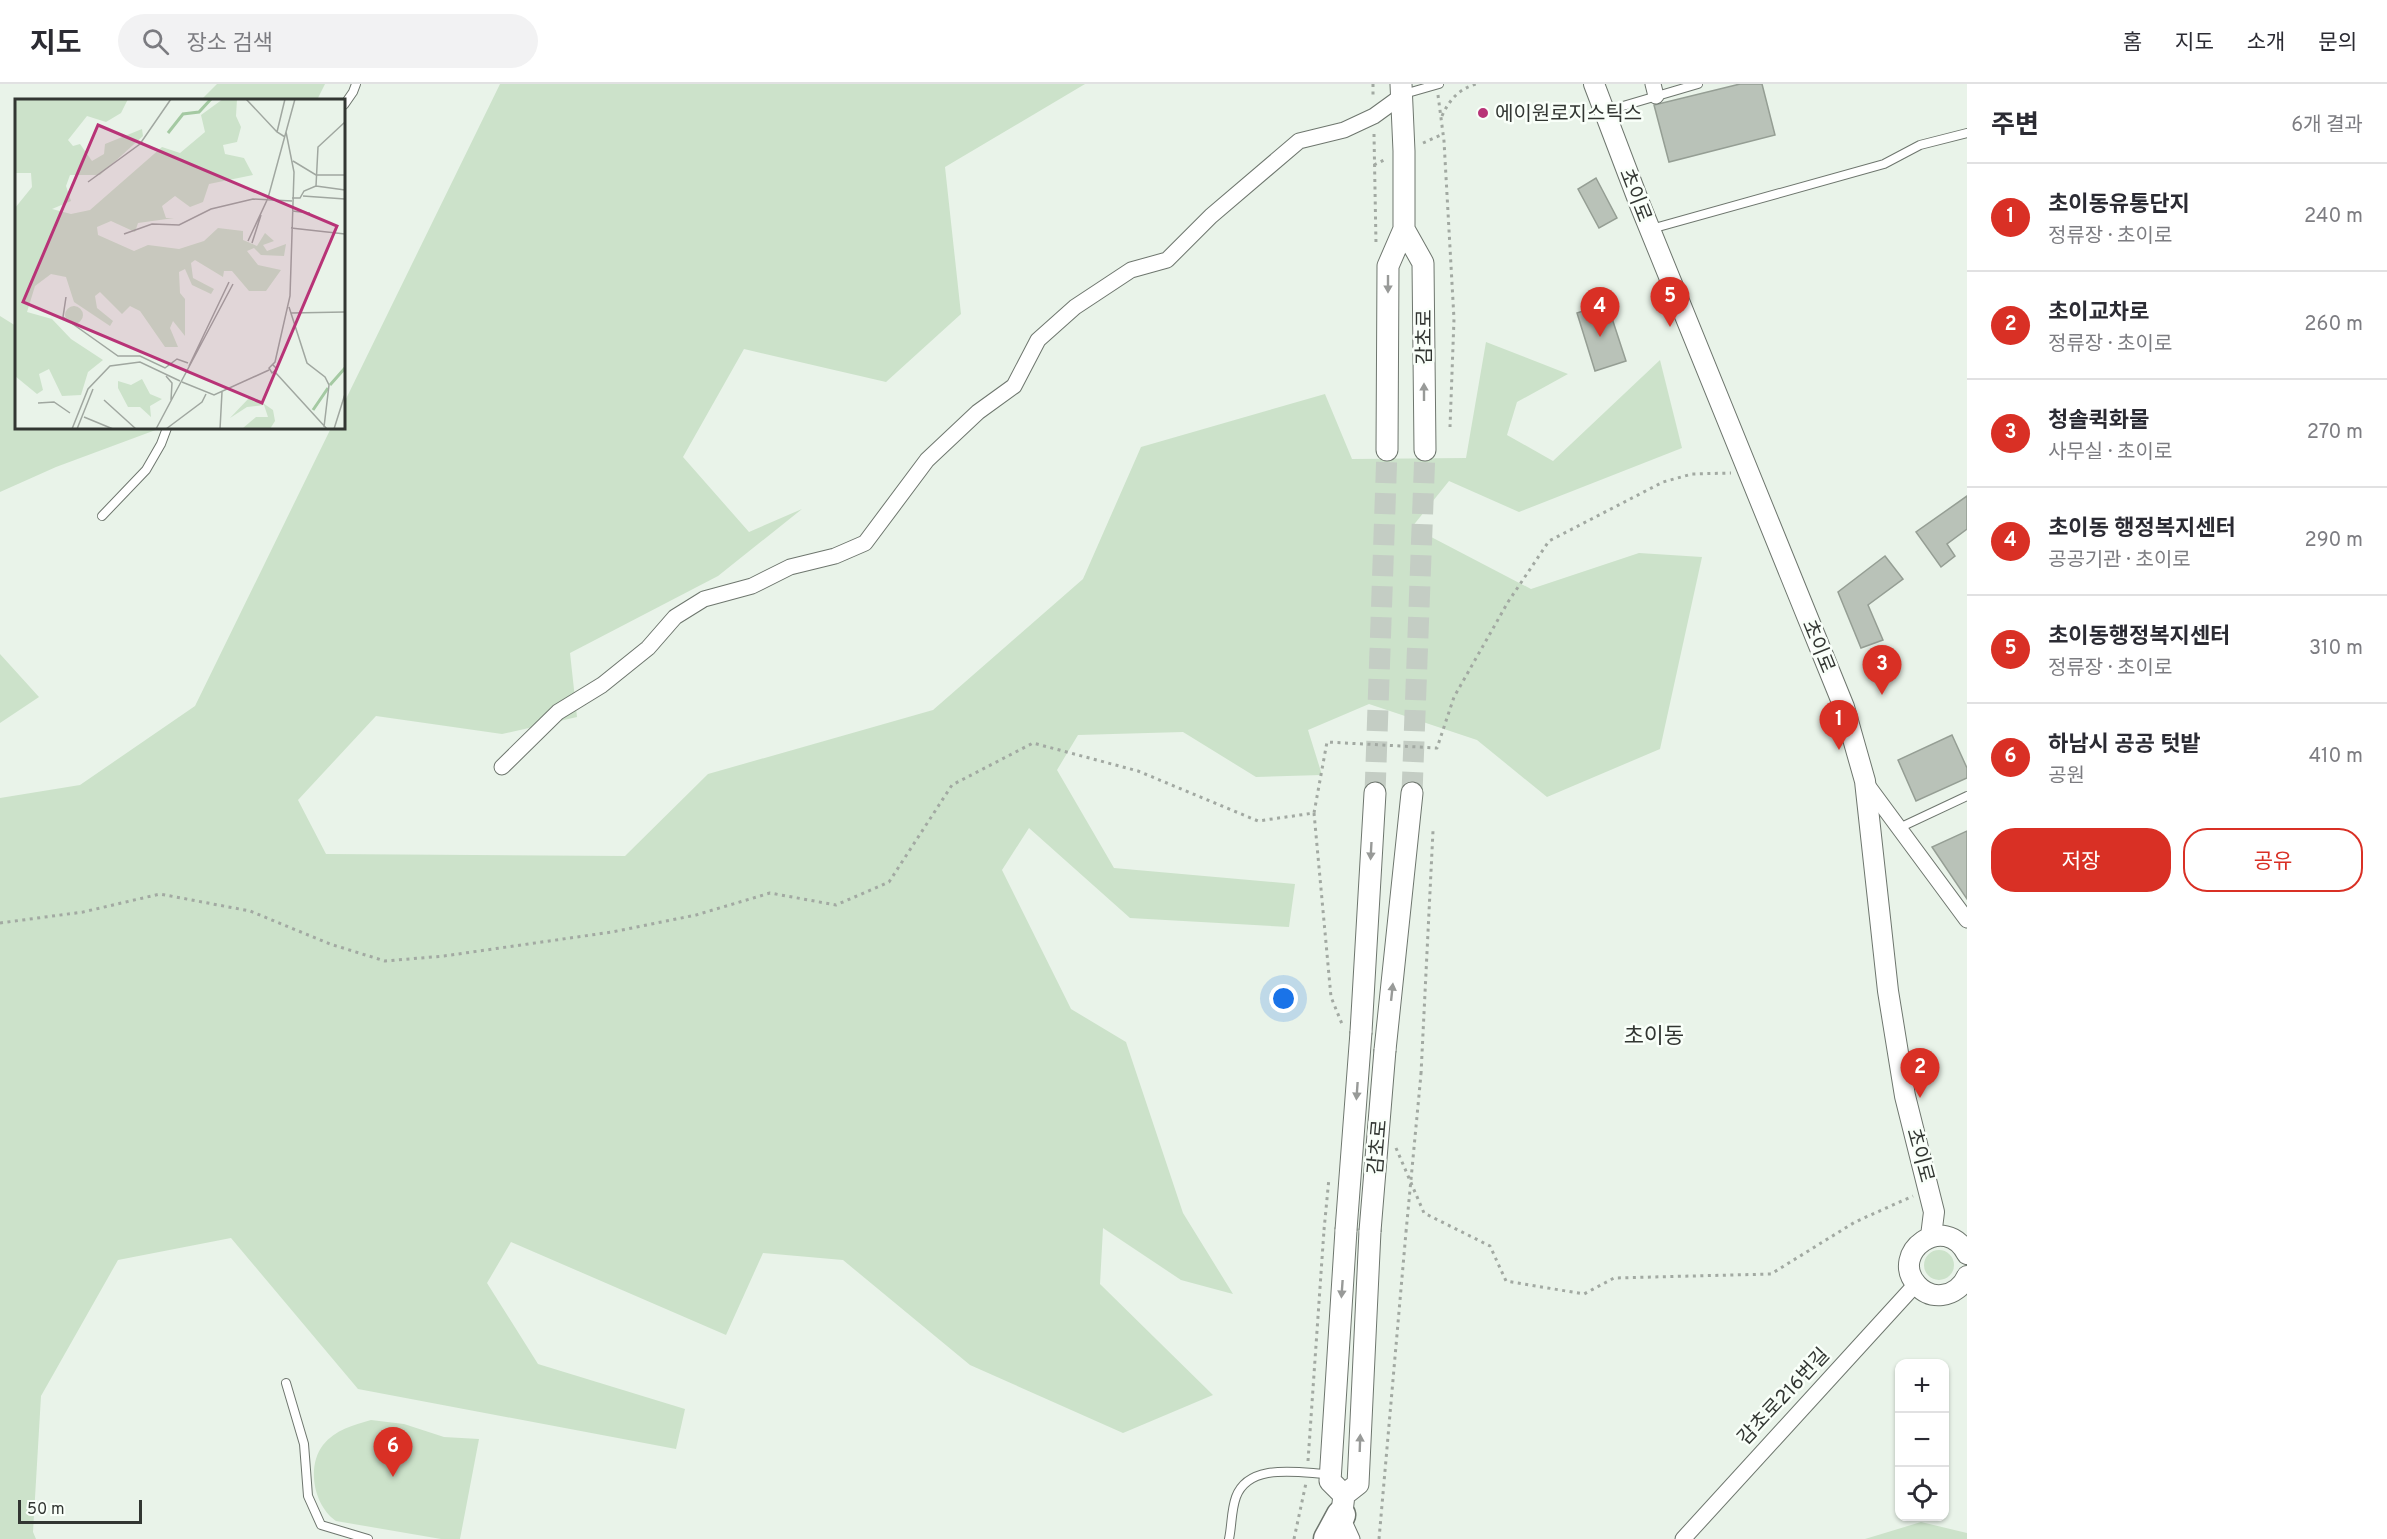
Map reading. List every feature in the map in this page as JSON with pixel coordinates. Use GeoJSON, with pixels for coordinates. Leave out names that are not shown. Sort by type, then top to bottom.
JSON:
{"type":"FeatureCollection","features":[{"type":"Feature","properties":{"kind":"main road","name":"감초로"},"geometry":{"type":"LineString","coordinates":[[1388,450],[1388,266],[1404,229],[1402,89]]}},
{"type":"Feature","properties":{"kind":"main road","name":"감초로"},"geometry":{"type":"LineString","coordinates":[[1404,229],[1424,263],[1425,450]]}},
{"type":"Feature","properties":{"kind":"main road","name":"감초로"},"geometry":{"type":"LineString","coordinates":[[1341,1525],[1330,1474],[1346,1230],[1353,1031],[1375,793]]}},
{"type":"Feature","properties":{"kind":"main road","name":"감초로"},"geometry":{"type":"LineString","coordinates":[[1341,1525],[1358,1484],[1370,1231],[1412,793]]}},
{"type":"Feature","properties":{"kind":"street","name":"초이로"},"geometry":{"type":"LineString","coordinates":[[1594,84],[1650,230],[1844,707],[1865,781],[1880,938],[1905,1096],[1934,1212],[1931,1236]]}},
{"type":"Feature","properties":{"kind":"street"},"geometry":{"type":"LineString","coordinates":[[502,767],[558,712],[602,685],[648,648],[675,617],[704,599],[752,586],[790,567],[835,556],[865,543],[927,460],[978,412],[1014,386],[1038,340],[1075,307],[1131,270],[1167,260],[1210,216],[1299,141],[1344,130],[1374,116],[1402,89]]}},
{"type":"Feature","properties":{"kind":"street"},"geometry":{"type":"LineString","coordinates":[[1865,781],[1967,920]]}},
{"type":"Feature","properties":{"kind":"street"},"geometry":{"type":"LineString","coordinates":[[1966,1279],[1958,1289],[1947,1294],[1936,1295],[1924,1292],[1910,1274],[1910,1262],[1913,1251],[1931,1236],[1943,1235],[1954,1239],[1967,1254]]}},
{"type":"Feature","properties":{"kind":"street","name":"감초로216번길"},"geometry":{"type":"LineString","coordinates":[[1683,1539],[1916,1284]]}},
{"type":"Feature","properties":{"kind":"lane"},"geometry":{"type":"LineString","coordinates":[[345,104],[356,84]]}},
{"type":"Feature","properties":{"kind":"lane"},"geometry":{"type":"LineString","coordinates":[[1402,89],[1438,84]]}},
{"type":"Feature","properties":{"kind":"lane"},"geometry":{"type":"LineString","coordinates":[[1605,111],[1655,90],[1698,84]]}},
{"type":"Feature","properties":{"kind":"lane"},"geometry":{"type":"LineString","coordinates":[[1650,230],[1884,164],[1920,146],[1967,133]]}},
{"type":"Feature","properties":{"kind":"lane"},"geometry":{"type":"LineString","coordinates":[[102,516],[146,470],[167,429]]}},
{"type":"Feature","properties":{"kind":"lane"},"geometry":{"type":"LineString","coordinates":[[1899,828],[1967,796]]}},
{"type":"Feature","properties":{"kind":"lane"},"geometry":{"type":"LineString","coordinates":[[286,1383],[304,1444],[308,1496],[313,1510],[321,1525],[368,1539]]}},
{"type":"Feature","properties":{"kind":"lane"},"geometry":{"type":"LineString","coordinates":[[1229,1539],[1236,1496],[1245,1483],[1257,1475],[1274,1472],[1330,1474]]}},
{"type":"Feature","properties":{"kind":"path"},"geometry":{"type":"LineString","coordinates":[[1438,84],[1454,319],[1450,427]]}},
{"type":"Feature","properties":{"kind":"path"},"geometry":{"type":"LineString","coordinates":[[1441,118],[1447,106],[1463,88],[1476,84]]}},
{"type":"Feature","properties":{"kind":"path"},"geometry":{"type":"LineString","coordinates":[[1353,1031],[1331,997],[1314,813],[1327,742],[1437,748],[1454,697],[1508,602],[1549,541],[1663,482],[1692,474],[1730,473],[1744,463]]}},
{"type":"Feature","properties":{"kind":"path"},"geometry":{"type":"LineString","coordinates":[[0,923],[83,912],[160,894],[250,911],[330,944],[385,961],[444,956],[612,932],[696,915],[771,893],[836,905],[889,882],[952,785],[1033,743],[1138,771],[1258,821],[1314,813]]}},
{"type":"Feature","properties":{"kind":"path"},"geometry":{"type":"LineString","coordinates":[[1379,1539],[1421,1074],[1433,831]]}},
{"type":"Feature","properties":{"kind":"path"},"geometry":{"type":"LineString","coordinates":[[1392,1138],[1424,1213],[1490,1246],[1506,1281],[1584,1294],[1614,1278],[1771,1274],[1855,1222],[1929,1189]]}},
{"type":"Feature","properties":{"kind":"path"},"geometry":{"type":"LineString","coordinates":[[1294,1539],[1307,1474],[1324,1230]]}},
{"type":"Feature","properties":{"kind":"green space"},"geometry":{"type":"Polygon","coordinates":[[[217,84],[325,84],[318,99],[202,99],[217,84]]]}},
{"type":"Feature","properties":{"kind":"green space"},"geometry":{"type":"Polygon","coordinates":[[[500,84],[1085,84],[945,167],[961,314],[886,382],[744,349],[683,457],[749,532],[802,509],[718,576],[570,653],[577,717],[502,734],[376,716],[298,800],[326,854],[625,856],[708,774],[933,710],[1083,579],[1141,447],[1325,394],[1352,459],[1466,458],[1486,342],[1568,374],[1517,402],[1507,435],[1553,461],[1660,360],[1682,448],[1519,512],[1449,481],[1412,527],[1531,589],[1639,553],[1702,557],[1660,749],[1547,797],[1477,740],[1369,704],[1308,730],[1322,775],[1256,777],[1183,732],[1078,735],[1057,770],[1114,868],[1295,884],[1289,927],[1130,918],[1029,828],[1002,870],[1071,1009],[1126,1042],[1183,1213],[1233,1294],[1181,1280],[1103,1228],[1100,1284],[1213,1395],[1123,1433],[970,1365],[843,1260],[763,1253],[726,1335],[511,1242],[487,1283],[538,1364],[685,1409],[676,1449],[358,1389],[231,1238],[118,1260],[41,1396],[33,1532],[36,1539],[0,1539],[0,798],[80,785],[195,706],[331,429],[345,429],[345,401],[500,84]]]}},
{"type":"Feature","properties":{"kind":"green space"},"geometry":{"type":"Polygon","coordinates":[[[0,316],[15,325],[15,429],[158,429],[56,467],[0,492],[0,316]]]}},
{"type":"Feature","properties":{"kind":"green space"},"geometry":{"type":"Polygon","coordinates":[[[0,654],[39,697],[0,723],[0,654]]]}},
{"type":"Feature","properties":{"kind":"green space"},"geometry":{"type":"Polygon","coordinates":[[[1939,1250],[1945,1251],[1953,1259],[1953,1271],[1945,1279],[1939,1280],[1933,1279],[1925,1271],[1924,1265],[1925,1259],[1933,1251],[1939,1250]]]}},
{"type":"Feature","properties":{"kind":"green space"},"geometry":{"type":"Polygon","coordinates":[[[371,1420],[404,1424],[444,1437],[479,1439],[460,1539],[441,1539],[336,1521],[322,1506],[314,1475],[318,1454],[323,1445],[339,1432],[371,1420]]]}},
{"type":"Feature","properties":{"kind":"green space"},"geometry":{"type":"Polygon","coordinates":[[[1921,1522],[1967,1533],[1967,1539],[1865,1539],[1921,1522]]]}},
{"type":"Feature","properties":{"kind":"building"},"geometry":{"type":"Polygon","coordinates":[[[1740,84],[1762,84],[1775,135],[1669,162],[1654,105],[1740,84]]]}},
{"type":"Feature","properties":{"kind":"building"},"geometry":{"type":"Polygon","coordinates":[[[1596,178],[1617,218],[1599,228],[1578,189],[1596,178]]]}},
{"type":"Feature","properties":{"kind":"building"},"geometry":{"type":"Polygon","coordinates":[[[1607,303],[1626,361],[1595,371],[1577,313],[1607,303]]]}},
{"type":"Feature","properties":{"kind":"building"},"geometry":{"type":"Polygon","coordinates":[[[1967,496],[1967,529],[1947,544],[1955,556],[1941,567],[1916,532],[1967,496]]]}},
{"type":"Feature","properties":{"kind":"building"},"geometry":{"type":"Polygon","coordinates":[[[1885,556],[1903,579],[1868,605],[1883,640],[1861,648],[1838,592],[1885,556]]]}},
{"type":"Feature","properties":{"kind":"building"},"geometry":{"type":"Polygon","coordinates":[[[1952,735],[1967,768],[1967,778],[1916,801],[1898,760],[1952,735]]]}},
{"type":"Feature","properties":{"kind":"building"},"geometry":{"type":"Polygon","coordinates":[[[1967,831],[1967,899],[1932,847],[1967,831]]]}},
{"type":"Feature","properties":{"kind":"tunnel"},"geometry":{"type":"LineString","coordinates":[[1375,793],[1387,450]]}},
{"type":"Feature","properties":{"kind":"tunnel"},"geometry":{"type":"LineString","coordinates":[[1412,793],[1425,450]]}},
{"type":"Feature","properties":{"kind":"place","name":"에이원로지스틱스"},"geometry":{"type":"Point","coordinates":[1483,113]}},
{"type":"Feature","properties":{"kind":"place","name":"초이동행정복지센터"},"geometry":{"type":"Point","coordinates":[1670,327]}},
{"type":"Feature","properties":{"kind":"place","name":"초이동 행정복지센터"},"geometry":{"type":"Point","coordinates":[1600,337]}},
{"type":"Feature","properties":{"kind":"place","name":"청솔퀵화물"},"geometry":{"type":"Point","coordinates":[1882,695]}},
{"type":"Feature","properties":{"kind":"place","name":"초이동유통단지"},"geometry":{"type":"Point","coordinates":[1839,750]}},
{"type":"Feature","properties":{"kind":"place","name":"초이교차로"},"geometry":{"type":"Point","coordinates":[1920,1098]}},
{"type":"Feature","properties":{"kind":"place","name":"하남시 공공 텃밭"},"geometry":{"type":"Point","coordinates":[393,1477]}},
{"type":"Feature","properties":{"kind":"district","name":"초이동"},"geometry":{"type":"Point","coordinates":[1654,1035]}}]}
